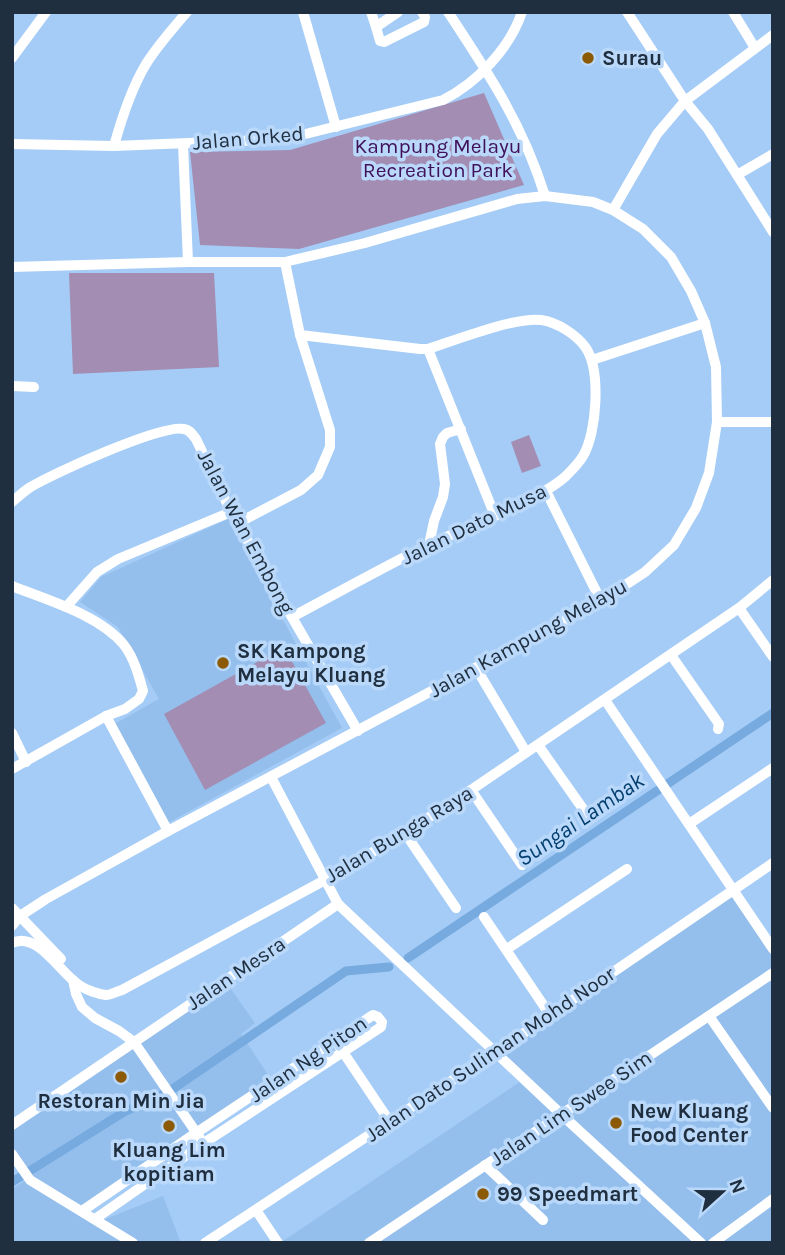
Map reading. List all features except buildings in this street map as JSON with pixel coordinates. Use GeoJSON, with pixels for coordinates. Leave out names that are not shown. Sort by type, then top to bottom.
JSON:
{"type":"FeatureCollection","features":[{"type":"Feature","properties":{"kind":"street"},"geometry":{"type":"LineString","coordinates":[[12,58],[46,12]]}},
{"type":"Feature","properties":{"kind":"street"},"geometry":{"type":"LineString","coordinates":[[114,146],[126,105],[146,64],[187,12]]}},
{"type":"Feature","properties":{"kind":"street"},"geometry":{"type":"LineString","coordinates":[[371,12],[380,41],[384,42],[424,22],[426,20],[422,12]]}},
{"type":"Feature","properties":{"kind":"street"},"geometry":{"type":"LineString","coordinates":[[376,27],[398,12]]}},
{"type":"Feature","properties":{"kind":"street"},"geometry":{"type":"LineString","coordinates":[[448,12],[506,103],[528,146],[545,196]]}},
{"type":"Feature","properties":{"kind":"street","name":"Jalan Orked"},"geometry":{"type":"LineString","coordinates":[[12,144],[114,146],[285,139],[443,100],[460,92],[498,56],[517,26],[522,12]]}},
{"type":"Feature","properties":{"kind":"street"},"geometry":{"type":"LineString","coordinates":[[627,12],[685,101],[708,129],[773,232]]}},
{"type":"Feature","properties":{"kind":"street"},"geometry":{"type":"LineString","coordinates":[[733,12],[755,48]]}},
{"type":"Feature","properties":{"kind":"street"},"geometry":{"type":"LineString","coordinates":[[306,13],[336,127]]}},
{"type":"Feature","properties":{"kind":"street"},"geometry":{"type":"LineString","coordinates":[[613,210],[657,134],[685,101],[773,35]]}},
{"type":"Feature","properties":{"kind":"street"},"geometry":{"type":"LineString","coordinates":[[183,144],[188,262]]}},
{"type":"Feature","properties":{"kind":"street"},"geometry":{"type":"LineString","coordinates":[[737,175],[773,154]]}},
{"type":"Feature","properties":{"kind":"street","name":"Jalan Kampung Melayu"},"geometry":{"type":"LineString","coordinates":[[12,267],[285,262],[365,243],[517,199],[545,196],[593,202],[613,210],[643,229],[671,257],[691,291],[705,323],[716,367],[717,422],[709,473],[696,508],[674,545],[645,572],[601,601],[46,899],[16,912],[12,926]]}},
{"type":"Feature","properties":{"kind":"street"},"geometry":{"type":"LineString","coordinates":[[238,523],[301,490],[318,475],[330,447],[330,430],[300,335],[285,262]]}},
{"type":"Feature","properties":{"kind":"street"},"geometry":{"type":"LineString","coordinates":[[300,335],[428,349],[499,327],[541,320],[554,323],[574,336],[585,346],[592,360],[705,323]]}},
{"type":"Feature","properties":{"kind":"street"},"geometry":{"type":"LineString","coordinates":[[428,349],[495,516]]}},
{"type":"Feature","properties":{"kind":"street","name":"Jalan Dato Musa"},"geometry":{"type":"LineString","coordinates":[[292,617],[429,545],[546,491],[565,476],[583,455],[594,423],[595,386],[592,360]]}},
{"type":"Feature","properties":{"kind":"street"},"geometry":{"type":"LineString","coordinates":[[12,386],[34,387]]}},
{"type":"Feature","properties":{"kind":"street"},"geometry":{"type":"LineString","coordinates":[[717,422],[773,422]]}},
{"type":"Feature","properties":{"kind":"street","name":"Jalan Wan Embong"},"geometry":{"type":"LineString","coordinates":[[12,502],[30,488],[90,458],[166,429],[189,430],[196,439],[231,512],[358,731]]}},
{"type":"Feature","properties":{"kind":"street"},"geometry":{"type":"LineString","coordinates":[[429,545],[445,484],[440,444],[443,437],[461,429]]}},
{"type":"Feature","properties":{"kind":"street"},"geometry":{"type":"LineString","coordinates":[[546,491],[601,601]]}},
{"type":"Feature","properties":{"kind":"street"},"geometry":{"type":"LineString","coordinates":[[66,607],[97,572],[118,559],[231,512]]}},
{"type":"Feature","properties":{"kind":"street","name":"Jalan Bunga Raya"},"geometry":{"type":"LineString","coordinates":[[93,991],[106,995],[122,989],[325,880],[405,833],[671,655],[739,608],[773,579]]}},
{"type":"Feature","properties":{"kind":"street"},"geometry":{"type":"LineString","coordinates":[[12,586],[66,607],[100,624],[124,646],[143,691],[139,699],[125,709],[106,716],[12,769]]}},
{"type":"Feature","properties":{"kind":"street"},"geometry":{"type":"LineString","coordinates":[[739,608],[773,657]]}},
{"type":"Feature","properties":{"kind":"street"},"geometry":{"type":"LineString","coordinates":[[671,655],[719,724],[718,729]]}},
{"type":"Feature","properties":{"kind":"street"},"geometry":{"type":"LineString","coordinates":[[475,668],[526,752]]}},
{"type":"Feature","properties":{"kind":"street"},"geometry":{"type":"LineString","coordinates":[[605,700],[773,948]]}},
{"type":"Feature","properties":{"kind":"street"},"geometry":{"type":"LineString","coordinates":[[106,716],[169,831]]}},
{"type":"Feature","properties":{"kind":"street"},"geometry":{"type":"LineString","coordinates":[[12,733],[26,762]]}},
{"type":"Feature","properties":{"kind":"street"},"geometry":{"type":"LineString","coordinates":[[538,744],[588,816]]}},
{"type":"Feature","properties":{"kind":"street"},"geometry":{"type":"LineString","coordinates":[[689,824],[773,768]]}},
{"type":"Feature","properties":{"kind":"street"},"geometry":{"type":"LineString","coordinates":[[271,777],[338,904],[701,1243]]}},
{"type":"Feature","properties":{"kind":"street"},"geometry":{"type":"LineString","coordinates":[[471,790],[523,865]]}},
{"type":"Feature","properties":{"kind":"street"},"geometry":{"type":"LineString","coordinates":[[405,833],[456,908]]}},
{"type":"Feature","properties":{"kind":"street","name":"Jalan Dato Suliman Mohd Noor"},"geometry":{"type":"LineString","coordinates":[[205,1243],[550,1015],[773,863]]}},
{"type":"Feature","properties":{"kind":"street"},"geometry":{"type":"LineString","coordinates":[[507,950],[627,869]]}},
{"type":"Feature","properties":{"kind":"street","name":"Jalan Mesra"},"geometry":{"type":"LineString","coordinates":[[12,1125],[338,904]]}},
{"type":"Feature","properties":{"kind":"street"},"geometry":{"type":"LineString","coordinates":[[16,912],[93,991]]}},
{"type":"Feature","properties":{"kind":"street"},"geometry":{"type":"LineString","coordinates":[[484,917],[550,1015]]}},
{"type":"Feature","properties":{"kind":"street"},"geometry":{"type":"LineString","coordinates":[[12,943],[25,940],[40,948],[79,985],[93,991]]}},
{"type":"Feature","properties":{"kind":"street","name":"Jalan Lim Swee Sim"},"geometry":{"type":"LineString","coordinates":[[369,1243],[773,972]]}},
{"type":"Feature","properties":{"kind":"street"},"geometry":{"type":"LineString","coordinates":[[73,980],[82,1007],[134,1042],[204,1143]]}},
{"type":"Feature","properties":{"kind":"street","name":"Jalan Ng Piton"},"geometry":{"type":"LineString","coordinates":[[82,1212],[373,1015],[382,1022],[381,1027],[94,1219]]}},
{"type":"Feature","properties":{"kind":"street"},"geometry":{"type":"LineString","coordinates":[[709,1016],[773,1108]]}},
{"type":"Feature","properties":{"kind":"street"},"geometry":{"type":"LineString","coordinates":[[335,1041],[390,1122]]}},
{"type":"Feature","properties":{"kind":"street"},"geometry":{"type":"LineString","coordinates":[[12,1154],[30,1180],[133,1243]]}},
{"type":"Feature","properties":{"kind":"street"},"geometry":{"type":"LineString","coordinates":[[485,1165],[544,1220]]}},
{"type":"Feature","properties":{"kind":"street"},"geometry":{"type":"LineString","coordinates":[[713,1243],[773,1199]]}},
{"type":"Feature","properties":{"kind":"street"},"geometry":{"type":"LineString","coordinates":[[256,1210],[278,1243]]}},
{"type":"Feature","properties":{"kind":"shaded area","name":"SK Kampong Melayu Kluang"},"geometry":{"type":"Polygon","coordinates":[[[228,519],[342,728],[166,824],[109,727],[159,699],[118,627],[80,602],[101,577],[228,519]]]}},
{"type":"Feature","properties":{"kind":"shaded area"},"geometry":{"type":"Polygon","coordinates":[[[728,889],[773,954],[773,1243],[280,1243],[521,1081],[489,1051],[728,889]]]}},
{"type":"Feature","properties":{"kind":"shaded area"},"geometry":{"type":"Polygon","coordinates":[[[223,978],[255,1023],[241,1034],[275,1085],[88,1211],[103,1220],[163,1196],[181,1243],[12,1243],[12,1189],[26,1180],[12,1160],[12,1121],[223,978]]]}},
{"type":"Feature","properties":{"kind":"green space","name":"Kampung Melayu Recreation Park"},"geometry":{"type":"Polygon","coordinates":[[[484,93],[524,185],[299,249],[200,245],[190,152],[290,150],[484,93]]]}},
{"type":"Feature","properties":{"kind":"green space"},"geometry":{"type":"Polygon","coordinates":[[[69,273],[214,273],[219,367],[73,374],[69,273]]]}},
{"type":"Feature","properties":{"kind":"green space"},"geometry":{"type":"Polygon","coordinates":[[[529,435],[541,466],[522,473],[511,442],[529,435]]]}},
{"type":"Feature","properties":{"kind":"green space"},"geometry":{"type":"Polygon","coordinates":[[[284,647],[326,723],[205,790],[164,714],[284,647]]]}},
{"type":"Feature","properties":{"kind":"waterway","name":"Sungai Lambak"},"geometry":{"type":"LineString","coordinates":[[408,958],[773,713]]}},
{"type":"Feature","properties":{"kind":"waterway","name":"Sungai Lambak"},"geometry":{"type":"LineString","coordinates":[[12,1182],[124,1112],[174,1088],[346,971],[389,967]]}},
{"type":"Feature","properties":{"kind":"place","name":"Surau"},"geometry":{"type":"Point","coordinates":[588,58]}},
{"type":"Feature","properties":{"kind":"place","name":"SK Kampong Melayu Kluang"},"geometry":{"type":"Point","coordinates":[223,663]}},
{"type":"Feature","properties":{"kind":"place","name":"Restoran Min Jia"},"geometry":{"type":"Point","coordinates":[121,1077]}},
{"type":"Feature","properties":{"kind":"place","name":"New Kluang Food Center"},"geometry":{"type":"Point","coordinates":[616,1123]}},
{"type":"Feature","properties":{"kind":"place","name":"Kluang Lim kopitiam"},"geometry":{"type":"Point","coordinates":[169,1126]}},
{"type":"Feature","properties":{"kind":"place","name":"99 Speedmart"},"geometry":{"type":"Point","coordinates":[483,1194]}}]}
